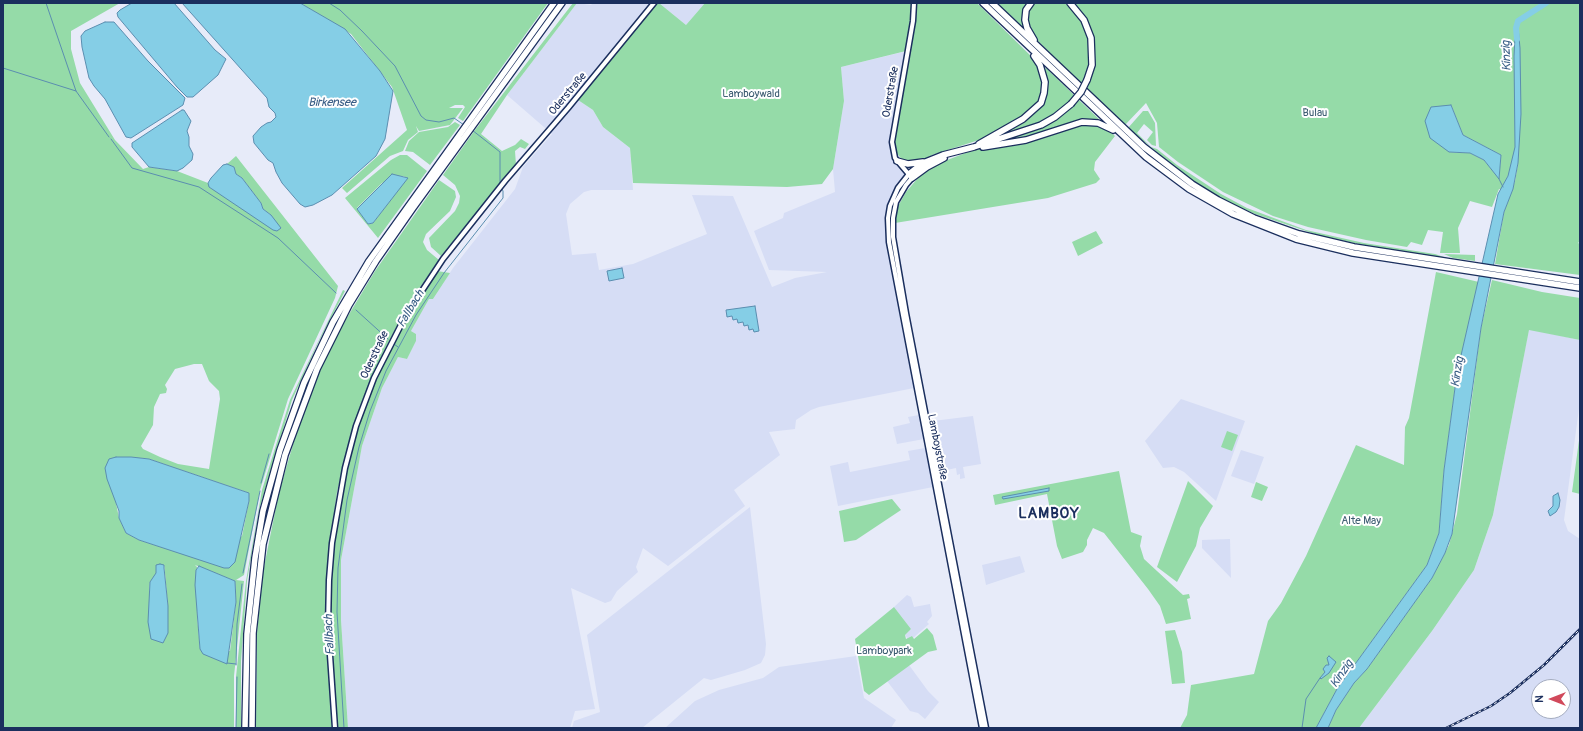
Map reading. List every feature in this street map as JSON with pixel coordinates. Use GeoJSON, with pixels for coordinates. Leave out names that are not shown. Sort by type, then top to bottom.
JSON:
{"type":"FeatureCollection","features":[{"type":"Feature","properties":{"kind":"highway"},"geometry":{"type":"LineString","coordinates":[[470,125],[554,3]]}},
{"type":"Feature","properties":{"kind":"highway"},"geometry":{"type":"LineString","coordinates":[[245,728],[246,648],[255,558],[270,486],[289,423],[323,342],[344,301],[390,230],[562,3]]}},
{"type":"Feature","properties":{"kind":"highway"},"geometry":{"type":"LineString","coordinates":[[983,3],[1118,132],[1176,180],[1215,205],[1253,223],[1296,239],[1327,247],[1379,258],[1467,268]]}},
{"type":"Feature","properties":{"kind":"highway"},"geometry":{"type":"LineString","coordinates":[[992,3],[1144,147],[1180,176],[1218,200],[1268,224],[1319,239],[1362,249],[1580,288]]}},
{"type":"Feature","properties":{"kind":"highway"},"geometry":{"type":"LineString","coordinates":[[1031,3],[1025,14],[1025,24],[1041,51]]}},
{"type":"Feature","properties":{"kind":"highway"},"geometry":{"type":"LineString","coordinates":[[897,161],[908,164],[927,161],[1042,125],[1071,104],[1081,92],[1087,80],[1092,65],[1093,53],[1091,38],[1084,20],[1070,3]]}},
{"type":"Feature","properties":{"kind":"highway"},"geometry":{"type":"LineString","coordinates":[[974,147],[1023,119],[1041,103],[1045,90],[1044,76],[1029,47]]}},
{"type":"Feature","properties":{"kind":"highway"},"geometry":{"type":"LineString","coordinates":[[974,147],[1026,140],[1082,122],[1098,123],[1118,132]]}},
{"type":"Feature","properties":{"kind":"highway"},"geometry":{"type":"LineString","coordinates":[[252,728],[253,633],[261,559],[275,488],[296,422],[325,351],[359,289],[465,131]]}},
{"type":"Feature","properties":{"kind":"highway"},"geometry":{"type":"LineString","coordinates":[[910,176],[954,153]]}},
{"type":"Feature","properties":{"kind":"highway"},"geometry":{"type":"LineString","coordinates":[[910,176],[927,161]]}},
{"type":"Feature","properties":{"kind":"highway"},"geometry":{"type":"LineString","coordinates":[[1502,274],[1580,282]]}},
{"type":"Feature","properties":{"kind":"main road","name":"Oderstraße"},"geometry":{"type":"LineString","coordinates":[[334,728],[328,626],[330,568],[341,484],[356,426],[380,364],[392,338],[413,302],[443,259],[505,180],[568,108],[654,3]]}},
{"type":"Feature","properties":{"kind":"main road","name":"Oderstraße"},"geometry":{"type":"LineString","coordinates":[[910,176],[897,161],[892,149],[892,138],[913,21],[914,3]]}},
{"type":"Feature","properties":{"kind":"main road","name":"Lamboystraße"},"geometry":{"type":"LineString","coordinates":[[910,176],[898,188],[890,206],[888,218],[889,242],[982,728]]}},
{"type":"Feature","properties":{"kind":"main road","name":"Lamboystraße"},"geometry":{"type":"LineString","coordinates":[[910,176],[896,202],[893,218],[893,237],[906,313],[986,728]]}},
{"type":"Feature","properties":{"kind":"shaded area"},"geometry":{"type":"Polygon","coordinates":[[[577,3],[591,5],[593,3],[656,3],[578,100],[593,110],[603,127],[630,148],[633,190],[591,190],[584,192],[570,204],[566,214],[572,255],[596,253],[599,270],[633,264],[707,234],[692,195],[733,196],[772,287],[795,278],[827,272],[769,270],[754,231],[783,218],[784,213],[835,192],[833,169],[844,101],[841,67],[911,50],[895,127],[896,152],[903,161],[915,165],[899,182],[893,193],[886,220],[888,256],[914,388],[819,407],[811,410],[796,420],[795,429],[769,432],[780,455],[734,490],[745,506],[668,566],[643,548],[636,567],[638,572],[617,591],[611,601],[605,603],[571,588],[595,709],[575,711],[570,728],[348,728],[341,620],[341,560],[362,446],[382,388],[398,357],[407,359],[416,341],[416,334],[411,331],[429,299],[433,299],[453,268],[515,189],[523,167],[552,134],[507,95],[577,3]]]}},
{"type":"Feature","properties":{"kind":"shaded area"},"geometry":{"type":"Polygon","coordinates":[[[659,3],[705,3],[686,25],[659,3]]]}},
{"type":"Feature","properties":{"kind":"shaded area"},"geometry":{"type":"Polygon","coordinates":[[[1529,329],[1580,340],[1580,401],[1564,520],[1568,531],[1580,539],[1580,728],[1359,728],[1432,631],[1474,570],[1493,515],[1529,329]]]}},
{"type":"Feature","properties":{"kind":"shaded area"},"geometry":{"type":"Polygon","coordinates":[[[1181,399],[1245,421],[1216,501],[1184,472],[1174,467],[1163,468],[1145,441],[1181,399]]]}},
{"type":"Feature","properties":{"kind":"shaded area"},"geometry":{"type":"Polygon","coordinates":[[[919,415],[924,439],[897,444],[893,427],[910,423],[908,417],[919,415]]]}},
{"type":"Feature","properties":{"kind":"shaded area"},"geometry":{"type":"Polygon","coordinates":[[[973,416],[981,464],[963,467],[965,478],[960,479],[960,474],[957,475],[956,468],[942,471],[933,421],[973,416]]]}},
{"type":"Feature","properties":{"kind":"shaded area"},"geometry":{"type":"Polygon","coordinates":[[[925,448],[933,487],[838,506],[830,466],[848,462],[850,472],[910,460],[908,451],[925,448]]]}},
{"type":"Feature","properties":{"kind":"shaded area"},"geometry":{"type":"Polygon","coordinates":[[[1241,450],[1264,457],[1254,484],[1231,476],[1241,450]]]}},
{"type":"Feature","properties":{"kind":"shaded area"},"geometry":{"type":"Polygon","coordinates":[[[750,507],[766,644],[765,655],[761,663],[745,670],[711,680],[704,678],[642,728],[572,728],[574,721],[600,712],[587,635],[750,507]]]}},
{"type":"Feature","properties":{"kind":"shaded area"},"geometry":{"type":"Polygon","coordinates":[[[1230,539],[1231,578],[1202,548],[1202,540],[1230,539]]]}},
{"type":"Feature","properties":{"kind":"shaded area"},"geometry":{"type":"Polygon","coordinates":[[[1020,556],[1025,572],[986,585],[982,565],[1020,556]]]}},
{"type":"Feature","properties":{"kind":"shaded area"},"geometry":{"type":"Polygon","coordinates":[[[907,595],[911,597],[914,607],[930,604],[932,616],[927,622],[929,624],[913,638],[912,636],[908,639],[905,635],[911,629],[894,607],[907,595]]]}},
{"type":"Feature","properties":{"kind":"shaded area"},"geometry":{"type":"Polygon","coordinates":[[[856,656],[864,698],[896,720],[891,728],[665,728],[695,701],[719,690],[763,678],[779,667],[856,656]]]}},
{"type":"Feature","properties":{"kind":"shaded area"},"geometry":{"type":"Polygon","coordinates":[[[909,665],[928,691],[939,702],[925,719],[918,713],[910,711],[887,681],[909,665]]]}},
{"type":"Feature","properties":{"kind":"green space"},"geometry":{"type":"Polygon","coordinates":[[[3,3],[120,3],[71,31],[71,49],[80,83],[115,140],[143,169],[149,167],[177,171],[208,183],[210,187],[277,231],[271,215],[263,209],[261,203],[242,178],[236,174],[234,167],[227,164],[236,156],[338,286],[335,298],[288,399],[260,490],[244,575],[236,580],[244,581],[234,676],[234,728],[3,728],[3,3]],[[194,364],[175,369],[165,385],[167,389],[166,393],[160,394],[154,407],[153,425],[141,446],[143,449],[178,464],[209,469],[220,399],[219,391],[209,381],[202,364],[194,364]],[[124,457],[116,503],[119,518],[126,533],[139,540],[196,558],[242,536],[249,501],[249,493],[149,459],[124,457]],[[164,565],[150,582],[149,592],[168,606],[164,565]],[[195,565],[197,567],[197,615],[200,649],[230,651],[236,602],[235,581],[195,565]]]}},
{"type":"Feature","properties":{"kind":"green space"},"geometry":{"type":"Polygon","coordinates":[[[300,3],[548,3],[463,121],[458,118],[465,107],[463,105],[455,105],[449,108],[463,108],[450,125],[419,131],[416,126],[418,132],[408,140],[403,151],[390,156],[347,193],[342,188],[407,130],[392,87],[351,34],[300,3]]]}},
{"type":"Feature","properties":{"kind":"green space"},"geometry":{"type":"Polygon","coordinates":[[[573,3],[577,3],[507,95],[481,134],[502,151],[515,145],[521,139],[529,144],[525,149],[520,147],[515,151],[516,165],[441,256],[431,247],[429,238],[455,211],[459,203],[460,196],[455,185],[443,175],[475,130],[573,3]]]}},
{"type":"Feature","properties":{"kind":"green space","name":"Lamboywald"},"geometry":{"type":"Polygon","coordinates":[[[656,3],[659,3],[686,25],[705,3],[977,3],[1036,61],[1044,82],[1041,98],[1033,110],[998,131],[979,140],[932,155],[915,165],[903,161],[896,152],[894,141],[910,50],[841,67],[844,101],[833,169],[822,184],[787,187],[633,183],[630,148],[603,127],[593,110],[578,100],[656,3]]]}},
{"type":"Feature","properties":{"kind":"green space"},"geometry":{"type":"Polygon","coordinates":[[[997,3],[1029,3],[1026,32],[1011,16],[997,3]]]}},
{"type":"Feature","properties":{"kind":"green space"},"geometry":{"type":"Polygon","coordinates":[[[1033,3],[1067,3],[1080,19],[1088,39],[1090,60],[1088,72],[1082,85],[1037,40],[1027,24],[1028,11],[1033,3]]]}},
{"type":"Feature","properties":{"kind":"green space","name":"Bulau"},"geometry":{"type":"Polygon","coordinates":[[[1075,3],[1580,3],[1580,241],[1578,243],[1580,244],[1580,275],[1495,264],[1504,212],[1515,181],[1518,164],[1513,162],[1508,176],[1501,190],[1499,189],[1492,207],[1470,201],[1458,228],[1460,253],[1440,253],[1443,232],[1428,230],[1422,245],[1411,242],[1407,247],[1366,240],[1308,227],[1273,216],[1223,192],[1178,162],[1159,147],[1157,123],[1146,103],[1125,125],[1087,89],[1093,71],[1095,47],[1089,25],[1075,3]],[[1451,105],[1449,152],[1470,153],[1484,160],[1499,178],[1501,155],[1463,135],[1451,105]]]}},
{"type":"Feature","properties":{"kind":"green space"},"geometry":{"type":"Polygon","coordinates":[[[1046,68],[1075,96],[1064,108],[1049,118],[1032,126],[995,138],[1029,117],[1042,105],[1044,69],[1046,68]]]}},
{"type":"Feature","properties":{"kind":"green space"},"geometry":{"type":"Polygon","coordinates":[[[1079,100],[1102,122],[1091,120],[1041,135],[991,144],[1013,137],[1056,119],[1079,100]]]}},
{"type":"Feature","properties":{"kind":"green space"},"geometry":{"type":"Polygon","coordinates":[[[1143,111],[1148,111],[1155,123],[1156,146],[1152,145],[1147,140],[1153,132],[1144,124],[1137,133],[1151,147],[1157,149],[1177,165],[1221,194],[1247,208],[1306,230],[1364,243],[1435,254],[1453,260],[1321,236],[1255,214],[1219,198],[1183,174],[1128,128],[1143,111]]]}},
{"type":"Feature","properties":{"kind":"green space"},"geometry":{"type":"Polygon","coordinates":[[[455,122],[460,125],[430,165],[413,152],[405,151],[409,141],[419,132],[448,127],[455,122]]]}},
{"type":"Feature","properties":{"kind":"green space"},"geometry":{"type":"Polygon","coordinates":[[[1077,124],[1094,124],[1108,130],[1115,136],[1095,162],[1094,170],[1100,179],[1096,183],[1048,198],[895,223],[897,208],[906,192],[924,171],[937,164],[968,152],[1077,124]]]}},
{"type":"Feature","properties":{"kind":"green space"},"geometry":{"type":"Polygon","coordinates":[[[400,155],[407,155],[427,171],[378,238],[345,198],[391,160],[400,155]],[[398,176],[382,183],[357,208],[368,224],[373,223],[407,178],[398,176]]]}},
{"type":"Feature","properties":{"kind":"green space"},"geometry":{"type":"Polygon","coordinates":[[[439,180],[455,191],[456,197],[450,211],[426,234],[423,242],[427,250],[439,260],[410,302],[372,376],[351,434],[337,492],[330,543],[326,598],[332,728],[256,728],[257,633],[263,572],[279,492],[300,421],[320,370],[342,326],[375,271],[439,180]]]}},
{"type":"Feature","properties":{"kind":"green space"},"geometry":{"type":"Polygon","coordinates":[[[1096,231],[1103,243],[1078,256],[1072,242],[1096,231]]]}},
{"type":"Feature","properties":{"kind":"green space"},"geometry":{"type":"Polygon","coordinates":[[[1444,254],[1475,255],[1475,261],[1453,258],[1444,254]]]}},
{"type":"Feature","properties":{"kind":"green space"},"geometry":{"type":"Polygon","coordinates":[[[437,271],[450,273],[433,299],[429,299],[411,331],[416,334],[416,341],[407,359],[398,357],[382,388],[362,446],[341,560],[341,620],[348,728],[336,728],[330,597],[333,543],[343,483],[355,435],[366,402],[395,336],[437,271]]]}},
{"type":"Feature","properties":{"kind":"green space","name":"Alte May"},"geometry":{"type":"Polygon","coordinates":[[[1436,272],[1479,282],[1457,373],[1444,470],[1439,533],[1427,565],[1337,689],[1316,728],[1180,728],[1187,715],[1191,685],[1254,674],[1268,621],[1281,603],[1306,556],[1356,445],[1404,465],[1405,427],[1409,418],[1436,272]]]}},
{"type":"Feature","properties":{"kind":"green space"},"geometry":{"type":"Polygon","coordinates":[[[1492,280],[1542,292],[1580,298],[1580,340],[1529,330],[1493,515],[1474,570],[1432,631],[1359,728],[1328,728],[1336,710],[1354,683],[1367,669],[1432,578],[1449,545],[1457,514],[1481,328],[1492,280]]]}},
{"type":"Feature","properties":{"kind":"green space"},"geometry":{"type":"Polygon","coordinates":[[[343,290],[345,291],[319,341],[292,400],[259,510],[247,581],[241,661],[241,728],[236,728],[236,677],[246,581],[262,490],[290,400],[343,290]]]}},
{"type":"Feature","properties":{"kind":"green space"},"geometry":{"type":"Polygon","coordinates":[[[1227,431],[1238,435],[1232,451],[1221,447],[1227,431]]]}},
{"type":"Feature","properties":{"kind":"green space"},"geometry":{"type":"Polygon","coordinates":[[[1580,433],[1580,494],[1572,492],[1580,433]]]}},
{"type":"Feature","properties":{"kind":"green space"},"geometry":{"type":"Polygon","coordinates":[[[1119,471],[1131,532],[1142,536],[1140,546],[1144,559],[1183,595],[1189,594],[1190,598],[1187,599],[1191,619],[1166,624],[1160,606],[1104,533],[1093,528],[1083,552],[1062,559],[1057,546],[1047,494],[995,505],[993,495],[1119,471]]]}},
{"type":"Feature","properties":{"kind":"green space"},"geometry":{"type":"Polygon","coordinates":[[[1188,481],[1213,506],[1200,528],[1196,546],[1177,582],[1157,567],[1188,481]]]}},
{"type":"Feature","properties":{"kind":"green space"},"geometry":{"type":"Polygon","coordinates":[[[1256,482],[1268,487],[1262,501],[1251,497],[1256,482]]]}},
{"type":"Feature","properties":{"kind":"green space"},"geometry":{"type":"Polygon","coordinates":[[[892,499],[901,510],[856,540],[844,542],[839,511],[892,499]]]}},
{"type":"Feature","properties":{"kind":"green space","name":"Lamboypark"},"geometry":{"type":"Polygon","coordinates":[[[894,607],[911,629],[905,635],[906,639],[912,636],[914,639],[927,628],[933,635],[937,650],[928,652],[869,695],[864,691],[855,639],[894,607]]]}},
{"type":"Feature","properties":{"kind":"green space"},"geometry":{"type":"Polygon","coordinates":[[[1175,630],[1182,652],[1185,683],[1172,684],[1165,631],[1175,630]]]}},
{"type":"Feature","properties":{"kind":"water"},"geometry":{"type":"Polygon","coordinates":[[[132,3],[174,3],[215,50],[226,59],[218,75],[193,97],[187,97],[118,17],[117,13],[120,10],[132,3]]]}},
{"type":"Feature","properties":{"kind":"water","name":"Birkensee"},"geometry":{"type":"Polygon","coordinates":[[[182,3],[300,3],[345,29],[380,71],[393,91],[385,139],[376,156],[332,195],[313,205],[305,207],[300,204],[282,183],[273,163],[268,160],[254,143],[253,136],[261,127],[271,122],[276,117],[275,113],[269,107],[267,98],[182,3]]]}},
{"type":"Feature","properties":{"kind":"water"},"geometry":{"type":"Polygon","coordinates":[[[105,22],[114,22],[148,61],[185,98],[183,105],[131,138],[126,137],[105,99],[89,78],[82,47],[81,36],[85,31],[105,22]]]}},
{"type":"Feature","properties":{"kind":"water"},"geometry":{"type":"Polygon","coordinates":[[[1518,27],[1520,48],[1521,114],[1518,163],[1513,189],[1504,212],[1481,328],[1452,534],[1445,553],[1432,578],[1367,669],[1354,683],[1336,710],[1328,728],[1316,728],[1337,689],[1427,565],[1439,533],[1444,470],[1457,373],[1498,194],[1508,176],[1515,147],[1514,56],[1515,37],[1518,27]]]}},
{"type":"Feature","properties":{"kind":"water"},"geometry":{"type":"Polygon","coordinates":[[[1451,105],[1463,135],[1501,155],[1499,179],[1484,160],[1470,153],[1449,152],[1430,138],[1425,121],[1431,107],[1451,105]]]}},
{"type":"Feature","properties":{"kind":"water"},"geometry":{"type":"Polygon","coordinates":[[[184,110],[191,121],[187,131],[189,146],[193,154],[192,160],[177,171],[149,167],[132,147],[132,143],[184,110]]]}},
{"type":"Feature","properties":{"kind":"water"},"geometry":{"type":"Polygon","coordinates":[[[227,164],[234,167],[236,174],[242,178],[261,203],[263,209],[271,215],[281,228],[277,231],[273,230],[209,187],[208,183],[211,178],[223,165],[227,164]]]}},
{"type":"Feature","properties":{"kind":"water"},"geometry":{"type":"Polygon","coordinates":[[[392,174],[408,178],[373,223],[368,224],[357,209],[392,174]]]}},
{"type":"Feature","properties":{"kind":"water"},"geometry":{"type":"Polygon","coordinates":[[[622,268],[624,278],[609,281],[607,271],[622,268]]]}},
{"type":"Feature","properties":{"kind":"water"},"geometry":{"type":"Polygon","coordinates":[[[755,306],[759,331],[754,332],[753,329],[749,330],[748,325],[744,326],[743,322],[738,323],[737,319],[733,320],[732,316],[727,317],[726,310],[755,306]]]}},
{"type":"Feature","properties":{"kind":"water"},"geometry":{"type":"Polygon","coordinates":[[[116,457],[149,459],[249,493],[249,501],[235,562],[229,568],[224,568],[139,540],[126,533],[119,518],[119,511],[107,479],[105,468],[109,459],[116,457]]]}},
{"type":"Feature","properties":{"kind":"water"},"geometry":{"type":"Polygon","coordinates":[[[1049,488],[1049,491],[1003,499],[1002,497],[1049,488]]]}},
{"type":"Feature","properties":{"kind":"water"},"geometry":{"type":"Polygon","coordinates":[[[1558,493],[1560,500],[1559,507],[1556,512],[1550,516],[1548,511],[1553,506],[1553,496],[1558,493]]]}},
{"type":"Feature","properties":{"kind":"water"},"geometry":{"type":"Polygon","coordinates":[[[156,565],[164,565],[168,606],[168,633],[163,643],[151,639],[148,622],[150,582],[156,573],[156,565]]]}},
{"type":"Feature","properties":{"kind":"water"},"geometry":{"type":"Polygon","coordinates":[[[199,566],[235,581],[236,602],[227,664],[203,654],[200,649],[195,585],[196,570],[199,566]]]}},
{"type":"Feature","properties":{"kind":"water"},"geometry":{"type":"Polygon","coordinates":[[[1329,656],[1336,662],[1329,673],[1321,679],[1320,678],[1325,672],[1323,669],[1326,665],[1329,665],[1327,658],[1329,656]]]}},
{"type":"Feature","properties":{"kind":"waterway"},"geometry":{"type":"LineString","coordinates":[[46,3],[76,91],[109,137]]}},
{"type":"Feature","properties":{"kind":"waterway","name":"Fallbach"},"geometry":{"type":"LineString","coordinates":[[329,3],[340,10],[395,66],[421,116],[426,120],[439,122],[454,118],[464,125]]}},
{"type":"Feature","properties":{"kind":"waterway","name":"Kinzig"},"geometry":{"type":"LineString","coordinates":[[1517,39],[1516,28],[1518,21],[1546,3]]}},
{"type":"Feature","properties":{"kind":"waterway"},"geometry":{"type":"LineString","coordinates":[[3,68],[76,91]]}},
{"type":"Feature","properties":{"kind":"waterway","name":"Fallbach"},"geometry":{"type":"LineString","coordinates":[[472,130],[500,152],[500,184]]}},
{"type":"Feature","properties":{"kind":"waterway"},"geometry":{"type":"LineString","coordinates":[[111,139],[132,168],[199,187],[278,238],[336,293]]}},
{"type":"Feature","properties":{"kind":"waterway"},"geometry":{"type":"LineString","coordinates":[[1499,179],[1503,187]]}},
{"type":"Feature","properties":{"kind":"waterway","name":"Fallbach"},"geometry":{"type":"LineString","coordinates":[[344,728],[337,612],[338,568],[347,500],[359,447],[370,411],[386,371],[416,315],[444,273],[503,198],[503,191],[501,187]]}},
{"type":"Feature","properties":{"kind":"waterway"},"geometry":{"type":"LineString","coordinates":[[356,310],[388,339]]}},
{"type":"Feature","properties":{"kind":"waterway","name":"Fallbach"},"geometry":{"type":"LineString","coordinates":[[394,344],[398,347]]}},
{"type":"Feature","properties":{"kind":"waterway"},"geometry":{"type":"LineString","coordinates":[[261,483],[269,454]]}},
{"type":"Feature","properties":{"kind":"waterway"},"geometry":{"type":"LineString","coordinates":[[243,573],[260,491]]}},
{"type":"Feature","properties":{"kind":"waterway"},"geometry":{"type":"LineString","coordinates":[[236,665],[237,624],[242,584]]}},
{"type":"Feature","properties":{"kind":"waterway"},"geometry":{"type":"LineString","coordinates":[[227,663],[236,664]]}},
{"type":"Feature","properties":{"kind":"waterway"},"geometry":{"type":"LineString","coordinates":[[236,728],[237,677]]}},
{"type":"Feature","properties":{"kind":"waterway"},"geometry":{"type":"LineString","coordinates":[[1302,728],[1306,699],[1320,678]]}},
{"type":"Feature","properties":{"kind":"railway"},"geometry":{"type":"LineString","coordinates":[[1446,728],[1491,706],[1510,693],[1544,665],[1580,629]]}},
{"type":"Feature","properties":{"kind":"district","name":"LAMBOY"},"geometry":{"type":"Point","coordinates":[1049,514]}}]}
